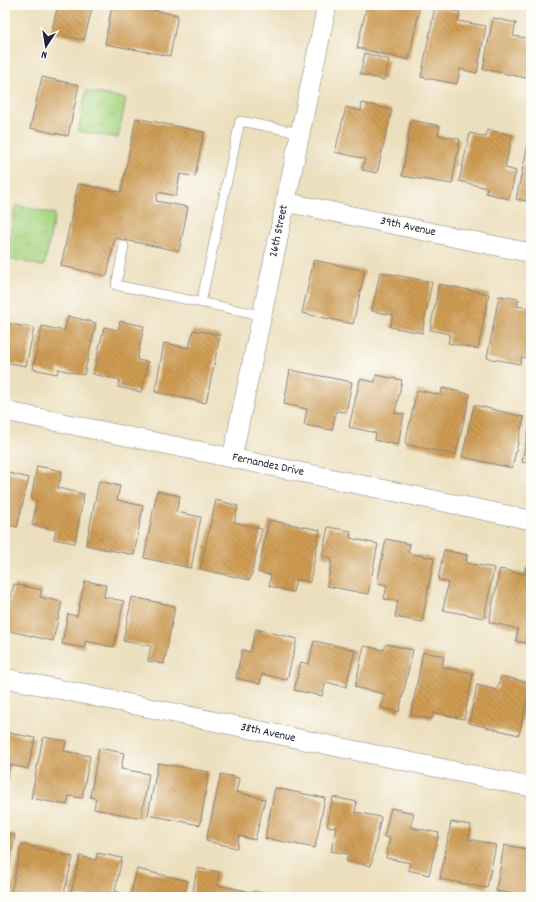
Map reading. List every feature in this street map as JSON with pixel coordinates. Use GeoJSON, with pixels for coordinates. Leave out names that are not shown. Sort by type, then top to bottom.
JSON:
{"type":"FeatureCollection","features":[{"type":"Feature","properties":{"kind":"street","name":"26th Street"},"geometry":{"type":"LineString","coordinates":[[232,458],[327,5]]}},
{"type":"Feature","properties":{"kind":"street","name":"39th Avenue"},"geometry":{"type":"LineString","coordinates":[[286,202],[531,253]]}},
{"type":"Feature","properties":{"kind":"street","name":"Fernandez Drive"},"geometry":{"type":"LineString","coordinates":[[5,411],[531,520]]}},
{"type":"Feature","properties":{"kind":"street","name":"38th Avenue"},"geometry":{"type":"LineString","coordinates":[[5,678],[531,787]]}},
{"type":"Feature","properties":{"kind":"lane"},"geometry":{"type":"LineString","coordinates":[[201,303],[240,121],[300,133]]}},
{"type":"Feature","properties":{"kind":"lane"},"geometry":{"type":"LineString","coordinates":[[124,246],[116,285],[262,315]]}},
{"type":"Feature","properties":{"kind":"green space"},"geometry":{"type":"Polygon","coordinates":[[[86,91],[126,99],[118,138],[78,131],[86,91]]]}},
{"type":"Feature","properties":{"kind":"green space"},"geometry":{"type":"Polygon","coordinates":[[[16,205],[55,214],[44,266],[5,258],[16,205]]]}},
{"type":"Feature","properties":{"kind":"building"},"geometry":{"type":"Polygon","coordinates":[[[58,5],[93,5],[84,40],[51,33],[58,5]]]}},
{"type":"Feature","properties":{"kind":"building"},"geometry":{"type":"Polygon","coordinates":[[[112,5],[126,5],[178,15],[170,56],[105,44],[112,5]]]}},
{"type":"Feature","properties":{"kind":"building"},"geometry":{"type":"Polygon","coordinates":[[[367,5],[420,6],[409,60],[357,48],[367,5]]]}},
{"type":"Feature","properties":{"kind":"building"},"geometry":{"type":"Polygon","coordinates":[[[435,7],[460,12],[458,21],[486,26],[477,73],[460,69],[457,84],[421,77],[435,7]]]}},
{"type":"Feature","properties":{"kind":"building"},"geometry":{"type":"Polygon","coordinates":[[[493,18],[516,23],[513,36],[531,39],[531,79],[483,69],[493,18]]]}},
{"type":"Feature","properties":{"kind":"building"},"geometry":{"type":"Polygon","coordinates":[[[365,53],[389,60],[384,80],[360,74],[365,53]]]}},
{"type":"Feature","properties":{"kind":"building"},"geometry":{"type":"Polygon","coordinates":[[[42,77],[79,85],[68,136],[30,128],[42,77]]]}},
{"type":"Feature","properties":{"kind":"building"},"geometry":{"type":"Polygon","coordinates":[[[362,103],[392,110],[377,173],[362,170],[365,159],[335,152],[346,107],[361,111],[362,103]]]}},
{"type":"Feature","properties":{"kind":"building"},"geometry":{"type":"Polygon","coordinates":[[[136,118],[204,132],[195,177],[180,174],[176,196],[158,192],[156,201],[188,207],[179,251],[115,238],[107,276],[61,266],[78,184],[121,192],[136,118]]]}},
{"type":"Feature","properties":{"kind":"building"},"geometry":{"type":"Polygon","coordinates":[[[411,120],[440,126],[438,135],[460,139],[452,184],[402,176],[411,120]]]}},
{"type":"Feature","properties":{"kind":"building"},"geometry":{"type":"Polygon","coordinates":[[[487,130],[512,135],[505,168],[516,171],[509,199],[486,193],[487,188],[459,181],[470,133],[486,137],[487,130]]]}},
{"type":"Feature","properties":{"kind":"building"},"geometry":{"type":"Polygon","coordinates":[[[531,135],[531,202],[516,199],[531,135]]]}},
{"type":"Feature","properties":{"kind":"building"},"geometry":{"type":"Polygon","coordinates":[[[314,260],[365,271],[353,324],[302,313],[314,260]]]}},
{"type":"Feature","properties":{"kind":"building"},"geometry":{"type":"Polygon","coordinates":[[[380,272],[432,282],[422,333],[390,327],[393,315],[372,311],[380,272]]]}},
{"type":"Feature","properties":{"kind":"building"},"geometry":{"type":"Polygon","coordinates":[[[439,284],[489,294],[478,349],[448,343],[450,334],[430,330],[439,284]]]}},
{"type":"Feature","properties":{"kind":"building"},"geometry":{"type":"Polygon","coordinates":[[[499,296],[519,299],[517,306],[531,308],[531,359],[522,357],[520,364],[487,358],[499,296]]]}},
{"type":"Feature","properties":{"kind":"building"},"geometry":{"type":"Polygon","coordinates":[[[68,316],[96,323],[84,375],[58,369],[57,374],[33,369],[42,326],[64,331],[68,316]]]}},
{"type":"Feature","properties":{"kind":"building"},"geometry":{"type":"Polygon","coordinates":[[[120,321],[144,326],[137,360],[148,362],[141,392],[118,387],[120,380],[93,374],[104,327],[118,330],[120,321]]]}},
{"type":"Feature","properties":{"kind":"building"},"geometry":{"type":"Polygon","coordinates":[[[5,323],[34,328],[26,366],[5,362],[5,323]]]}},
{"type":"Feature","properties":{"kind":"building"},"geometry":{"type":"Polygon","coordinates":[[[193,330],[220,335],[206,403],[155,392],[164,343],[189,348],[193,330]]]}},
{"type":"Feature","properties":{"kind":"building"},"geometry":{"type":"Polygon","coordinates":[[[290,370],[352,382],[346,412],[336,411],[332,430],[304,425],[307,409],[284,404],[290,370]]]}},
{"type":"Feature","properties":{"kind":"building"},"geometry":{"type":"Polygon","coordinates":[[[376,375],[402,380],[395,413],[404,414],[398,445],[375,440],[376,433],[349,427],[360,379],[375,382],[376,375]]]}},
{"type":"Feature","properties":{"kind":"building"},"geometry":{"type":"Polygon","coordinates":[[[442,388],[470,394],[456,455],[405,444],[417,390],[441,395],[442,388]]]}},
{"type":"Feature","properties":{"kind":"building"},"geometry":{"type":"Polygon","coordinates":[[[474,405],[524,417],[512,468],[462,457],[474,405]]]}},
{"type":"Feature","properties":{"kind":"building"},"geometry":{"type":"Polygon","coordinates":[[[531,425],[531,464],[522,462],[531,425]]]}},
{"type":"Feature","properties":{"kind":"building"},"geometry":{"type":"Polygon","coordinates":[[[37,466],[62,471],[58,488],[84,494],[75,543],[54,539],[56,530],[32,525],[37,500],[31,499],[37,466]]]}},
{"type":"Feature","properties":{"kind":"building"},"geometry":{"type":"Polygon","coordinates":[[[5,472],[29,478],[17,527],[5,524],[5,472]]]}},
{"type":"Feature","properties":{"kind":"building"},"geometry":{"type":"Polygon","coordinates":[[[99,481],[120,486],[117,500],[143,506],[134,555],[86,545],[99,481]]]}},
{"type":"Feature","properties":{"kind":"building"},"geometry":{"type":"Polygon","coordinates":[[[157,491],[180,496],[176,512],[201,517],[191,568],[144,558],[157,491]]]}},
{"type":"Feature","properties":{"kind":"building"},"geometry":{"type":"Polygon","coordinates":[[[216,500],[238,506],[234,522],[262,529],[250,580],[200,569],[216,500]]]}},
{"type":"Feature","properties":{"kind":"building"},"geometry":{"type":"Polygon","coordinates":[[[269,520],[320,530],[310,582],[296,579],[293,592],[269,586],[271,575],[258,572],[269,520]]]}},
{"type":"Feature","properties":{"kind":"building"},"geometry":{"type":"Polygon","coordinates":[[[328,527],[351,531],[350,538],[378,544],[368,594],[327,586],[332,558],[322,556],[328,527]]]}},
{"type":"Feature","properties":{"kind":"building"},"geometry":{"type":"Polygon","coordinates":[[[386,539],[410,544],[408,553],[434,558],[422,622],[395,617],[398,601],[384,599],[387,585],[377,583],[386,539]]]}},
{"type":"Feature","properties":{"kind":"building"},"geometry":{"type":"Polygon","coordinates":[[[444,550],[467,555],[466,563],[494,568],[484,618],[443,610],[448,582],[438,580],[444,550]]]}},
{"type":"Feature","properties":{"kind":"building"},"geometry":{"type":"Polygon","coordinates":[[[526,567],[531,568],[531,644],[516,641],[518,629],[489,622],[500,569],[525,574],[526,567]]]}},
{"type":"Feature","properties":{"kind":"building"},"geometry":{"type":"Polygon","coordinates":[[[85,581],[106,585],[104,597],[124,601],[114,647],[85,641],[84,648],[62,644],[68,614],[77,616],[85,581]]]}},
{"type":"Feature","properties":{"kind":"building"},"geometry":{"type":"Polygon","coordinates":[[[14,584],[42,590],[40,597],[62,602],[53,641],[5,630],[5,622],[14,584]]]}},
{"type":"Feature","properties":{"kind":"building"},"geometry":{"type":"Polygon","coordinates":[[[132,597],[175,606],[164,664],[148,661],[151,646],[123,641],[132,597]]]}},
{"type":"Feature","properties":{"kind":"building"},"geometry":{"type":"Polygon","coordinates":[[[256,629],[297,639],[287,680],[262,674],[260,684],[236,678],[242,650],[250,652],[256,629]]]}},
{"type":"Feature","properties":{"kind":"building"},"geometry":{"type":"Polygon","coordinates":[[[314,641],[355,650],[346,687],[326,682],[322,696],[294,690],[301,662],[309,664],[314,641]]]}},
{"type":"Feature","properties":{"kind":"building"},"geometry":{"type":"Polygon","coordinates":[[[386,644],[413,650],[399,712],[381,708],[385,694],[355,687],[364,646],[384,650],[386,644]]]}},
{"type":"Feature","properties":{"kind":"building"},"geometry":{"type":"Polygon","coordinates":[[[423,652],[444,656],[442,667],[473,673],[464,719],[434,713],[432,719],[411,715],[423,652]]]}},
{"type":"Feature","properties":{"kind":"building"},"geometry":{"type":"Polygon","coordinates":[[[501,676],[531,683],[519,735],[469,723],[477,685],[497,690],[501,676]]]}},
{"type":"Feature","properties":{"kind":"building"},"geometry":{"type":"Polygon","coordinates":[[[5,732],[35,738],[28,769],[10,765],[6,783],[5,732]]]}},
{"type":"Feature","properties":{"kind":"building"},"geometry":{"type":"Polygon","coordinates":[[[43,737],[66,741],[64,751],[90,756],[82,798],[69,796],[67,805],[31,798],[43,737]]]}},
{"type":"Feature","properties":{"kind":"building"},"geometry":{"type":"Polygon","coordinates":[[[99,748],[124,753],[121,769],[149,774],[141,818],[94,809],[96,798],[90,797],[99,748]]]}},
{"type":"Feature","properties":{"kind":"building"},"geometry":{"type":"Polygon","coordinates":[[[158,763],[209,772],[200,825],[148,815],[158,763]]]}},
{"type":"Feature","properties":{"kind":"building"},"geometry":{"type":"Polygon","coordinates":[[[221,774],[239,778],[236,792],[265,799],[255,840],[239,836],[237,848],[206,841],[221,774]]]}},
{"type":"Feature","properties":{"kind":"building"},"geometry":{"type":"Polygon","coordinates":[[[275,788],[325,798],[315,848],[265,838],[275,788]]]}},
{"type":"Feature","properties":{"kind":"building"},"geometry":{"type":"Polygon","coordinates":[[[333,797],[357,802],[355,812],[381,817],[371,866],[346,861],[348,854],[331,851],[336,827],[327,826],[333,797]]]}},
{"type":"Feature","properties":{"kind":"building"},"geometry":{"type":"Polygon","coordinates":[[[391,808],[414,813],[410,827],[439,833],[429,875],[408,870],[410,863],[386,858],[390,838],[384,837],[391,808]]]}},
{"type":"Feature","properties":{"kind":"building"},"geometry":{"type":"Polygon","coordinates":[[[451,822],[471,825],[469,839],[496,845],[487,888],[440,879],[451,822]]]}},
{"type":"Feature","properties":{"kind":"building"},"geometry":{"type":"Polygon","coordinates":[[[5,833],[15,835],[6,882],[5,882],[5,833]]]}},
{"type":"Feature","properties":{"kind":"building"},"geometry":{"type":"Polygon","coordinates":[[[529,838],[531,838],[531,897],[496,891],[504,845],[527,849],[529,838]]]}},
{"type":"Feature","properties":{"kind":"building"},"geometry":{"type":"Polygon","coordinates":[[[22,844],[73,857],[63,897],[10,897],[22,844]]]}},
{"type":"Feature","properties":{"kind":"building"},"geometry":{"type":"Polygon","coordinates":[[[97,853],[122,858],[115,891],[125,894],[124,897],[70,897],[80,856],[96,860],[97,853]]]}},
{"type":"Feature","properties":{"kind":"building"},"geometry":{"type":"Polygon","coordinates":[[[197,868],[219,872],[216,885],[246,891],[245,897],[192,897],[197,868]]]}},
{"type":"Feature","properties":{"kind":"building"},"geometry":{"type":"Polygon","coordinates":[[[137,869],[188,881],[184,897],[130,897],[137,869]]]}},
{"type":"Feature","properties":{"kind":"building"},"geometry":{"type":"Polygon","coordinates":[[[253,891],[276,896],[276,897],[252,897],[253,891]]]}}]}
